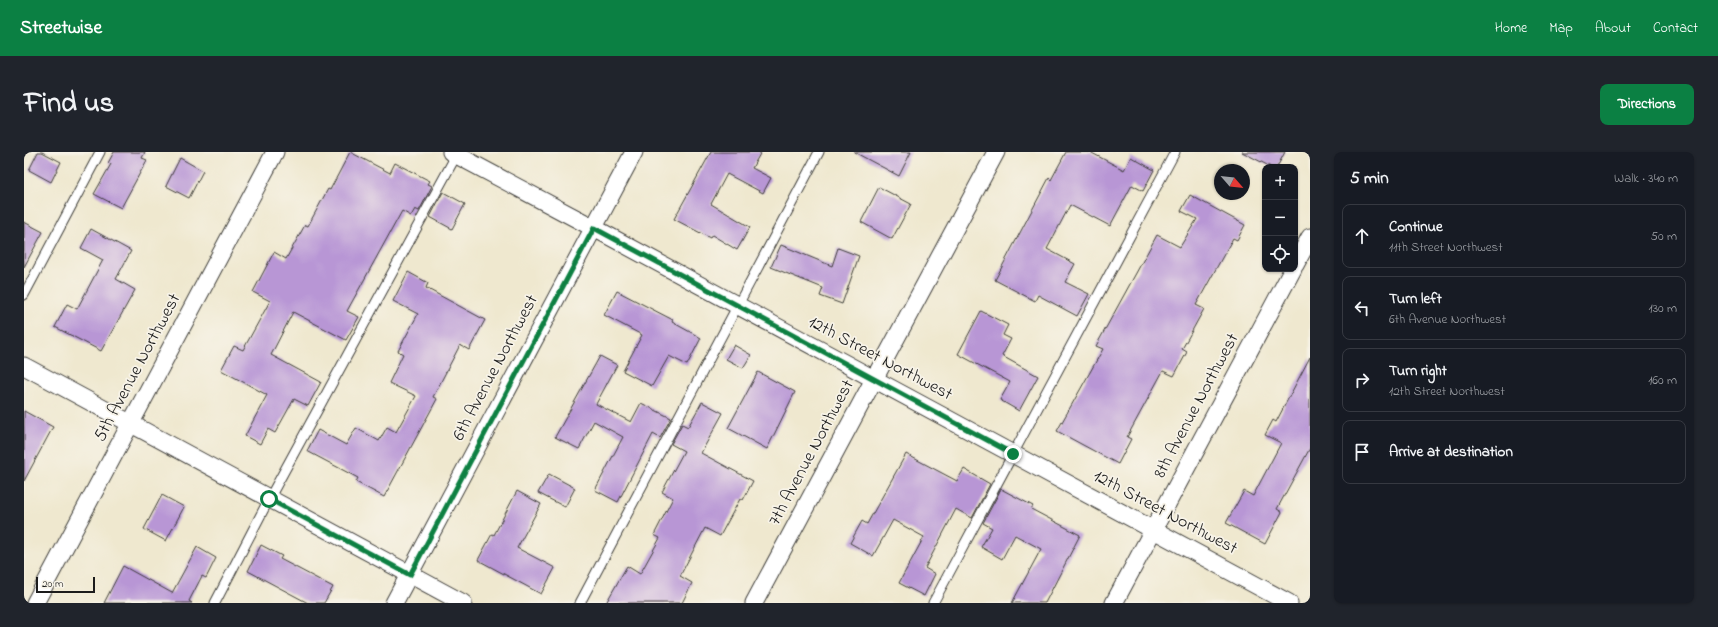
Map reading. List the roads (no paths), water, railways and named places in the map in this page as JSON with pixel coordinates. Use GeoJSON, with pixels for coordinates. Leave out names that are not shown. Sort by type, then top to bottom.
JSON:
{"type":"FeatureCollection","features":[{"type":"Feature","properties":{"kind":"street","name":"5th Avenue Northwest"},"geometry":{"type":"LineString","coordinates":[[35,603],[275,152]]}},
{"type":"Feature","properties":{"kind":"street","name":"6th Avenue Northwest"},"geometry":{"type":"LineString","coordinates":[[394,603],[634,152]]}},
{"type":"Feature","properties":{"kind":"street","name":"7th Avenue Northwest"},"geometry":{"type":"LineString","coordinates":[[754,603],[996,152]]}},
{"type":"Feature","properties":{"kind":"street","name":"12th Street Northwest"},"geometry":{"type":"LineString","coordinates":[[455,153],[1289,603]]}},
{"type":"Feature","properties":{"kind":"street"},"geometry":{"type":"LineString","coordinates":[[1298,259],[1310,237]]}},
{"type":"Feature","properties":{"kind":"street","name":"8th Avenue Northwest"},"geometry":{"type":"LineString","coordinates":[[1114,603],[1291,272]]}},
{"type":"Feature","properties":{"kind":"street"},"geometry":{"type":"LineString","coordinates":[[24,366],[463,603]]}},
{"type":"Feature","properties":{"kind":"lane"},"geometry":{"type":"LineString","coordinates":[[24,295],[100,152]]}},
{"type":"Feature","properties":{"kind":"lane"},"geometry":{"type":"LineString","coordinates":[[580,603],[819,152]]}},
{"type":"Feature","properties":{"kind":"lane"},"geometry":{"type":"LineString","coordinates":[[933,603],[1175,152]]}},
{"type":"Feature","properties":{"kind":"lane"},"geometry":{"type":"LineString","coordinates":[[215,603],[269,499],[455,153]]}}]}
